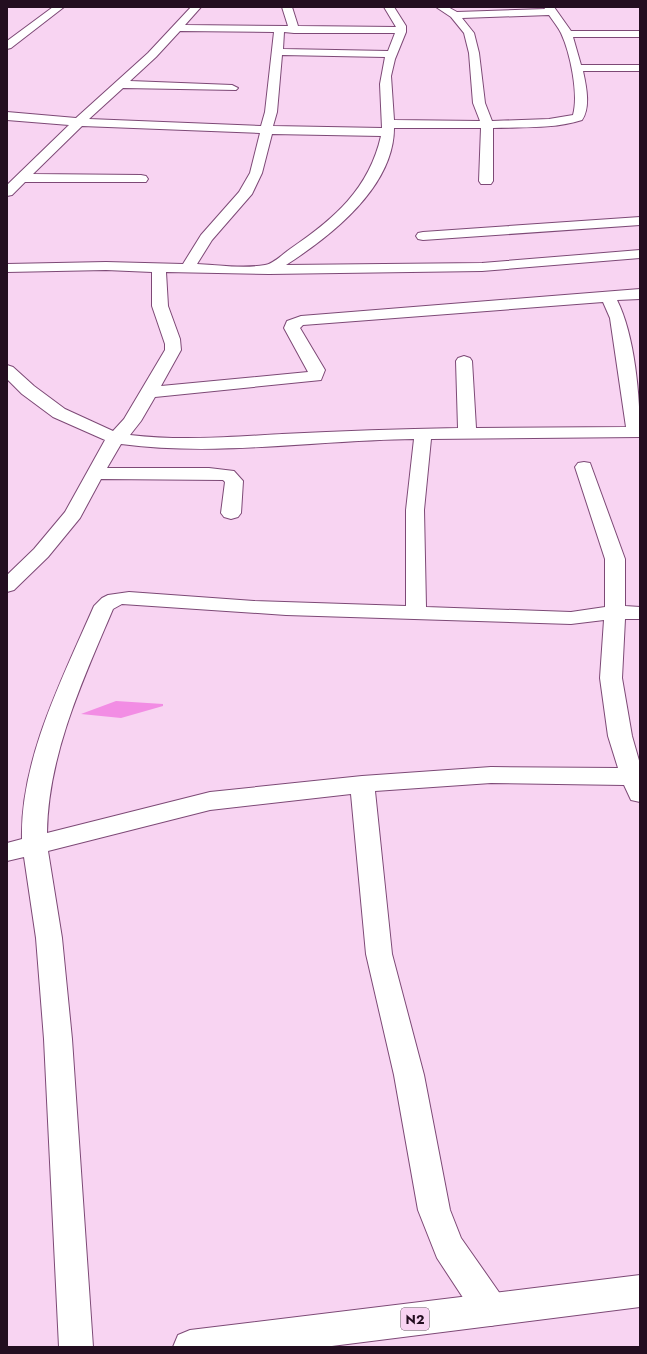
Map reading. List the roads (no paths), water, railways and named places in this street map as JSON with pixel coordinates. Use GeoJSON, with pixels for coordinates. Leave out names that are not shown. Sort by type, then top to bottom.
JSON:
{"type":"FeatureCollection","features":[{"type":"Feature","properties":{"kind":"main road"},"geometry":{"type":"LineString","coordinates":[[7,46],[59,7]]}},
{"type":"Feature","properties":{"kind":"main road"},"geometry":{"type":"LineString","coordinates":[[7,191],[119,84],[152,55],[196,7]]}},
{"type":"Feature","properties":{"kind":"main road"},"geometry":{"type":"LineString","coordinates":[[287,7],[294,30]]}},
{"type":"Feature","properties":{"kind":"main road"},"geometry":{"type":"LineString","coordinates":[[269,270],[307,246],[341,218],[373,176],[386,144],[388,128],[387,68],[401,30],[388,7]]}},
{"type":"Feature","properties":{"kind":"main road"},"geometry":{"type":"LineString","coordinates":[[441,7],[455,16],[469,32],[474,53],[479,103],[487,124],[486,180]]}},
{"type":"Feature","properties":{"kind":"main road"},"geometry":{"type":"LineString","coordinates":[[7,116],[78,123],[265,130],[388,128],[558,122],[576,119],[578,117],[578,68],[567,34],[551,10],[455,16]]}},
{"type":"Feature","properties":{"kind":"main road"},"geometry":{"type":"LineString","coordinates":[[177,28],[401,30]]}},
{"type":"Feature","properties":{"kind":"main road"},"geometry":{"type":"LineString","coordinates":[[187,269],[206,238],[245,194],[256,172],[265,130],[271,112],[279,30]]}},
{"type":"Feature","properties":{"kind":"main road"},"geometry":{"type":"LineString","coordinates":[[567,34],[640,34]]}},
{"type":"Feature","properties":{"kind":"main road"},"geometry":{"type":"LineString","coordinates":[[7,35],[20,36]]}},
{"type":"Feature","properties":{"kind":"main road"},"geometry":{"type":"LineString","coordinates":[[277,52],[393,54]]}},
{"type":"Feature","properties":{"kind":"main road"},"geometry":{"type":"LineString","coordinates":[[578,68],[640,68]]}},
{"type":"Feature","properties":{"kind":"main road"},"geometry":{"type":"LineString","coordinates":[[119,84],[232,88]]}},
{"type":"Feature","properties":{"kind":"main road"},"geometry":{"type":"LineString","coordinates":[[22,178],[141,179]]}},
{"type":"Feature","properties":{"kind":"main road"},"geometry":{"type":"LineString","coordinates":[[423,236],[640,221]]}},
{"type":"Feature","properties":{"kind":"main road"},"geometry":{"type":"LineString","coordinates":[[7,268],[54,265],[269,270],[482,267],[640,254]]}},
{"type":"Feature","properties":{"kind":"main road"},"geometry":{"type":"LineString","coordinates":[[7,586],[41,553],[73,514],[115,438],[124,431],[132,420],[173,350],[175,342],[165,325],[160,306],[159,268]]}},
{"type":"Feature","properties":{"kind":"main road"},"geometry":{"type":"LineString","coordinates":[[149,392],[315,376],[317,370],[292,328],[293,324],[296,322],[640,294]]}},
{"type":"Feature","properties":{"kind":"main road"},"geometry":{"type":"LineString","coordinates":[[7,370],[28,390],[59,413],[115,438],[146,442],[182,444],[423,434],[638,432],[618,318],[608,297]]}},
{"type":"Feature","properties":{"kind":"main road"},"geometry":{"type":"LineString","coordinates":[[464,361],[467,433]]}},
{"type":"Feature","properties":{"kind":"main road"},"geometry":{"type":"LineString","coordinates":[[416,613],[415,510],[423,434]]}},
{"type":"Feature","properties":{"kind":"main road"},"geometry":{"type":"LineString","coordinates":[[7,852],[210,801],[362,784],[491,775],[637,782],[620,736],[611,678],[615,612],[615,559],[584,467]]}},
{"type":"Feature","properties":{"kind":"main road"},"geometry":{"type":"LineString","coordinates":[[95,474],[210,473],[228,475],[234,480],[231,513]]}},
{"type":"Feature","properties":{"kind":"main road"},"geometry":{"type":"LineString","coordinates":[[76,1347],[62,1080],[48,932],[34,844],[39,786],[57,721],[104,606],[110,601],[134,598],[238,608],[330,612],[571,618],[615,612],[640,613]]}},
{"type":"Feature","properties":{"kind":"main road"},"geometry":{"type":"LineString","coordinates":[[362,784],[379,954],[409,1075],[434,1210],[448,1247],[491,1310]]}},
{"type":"Feature","properties":{"kind":"main road","name":"N2"},"geometry":{"type":"LineString","coordinates":[[190,1347],[640,1291]]}}]}
